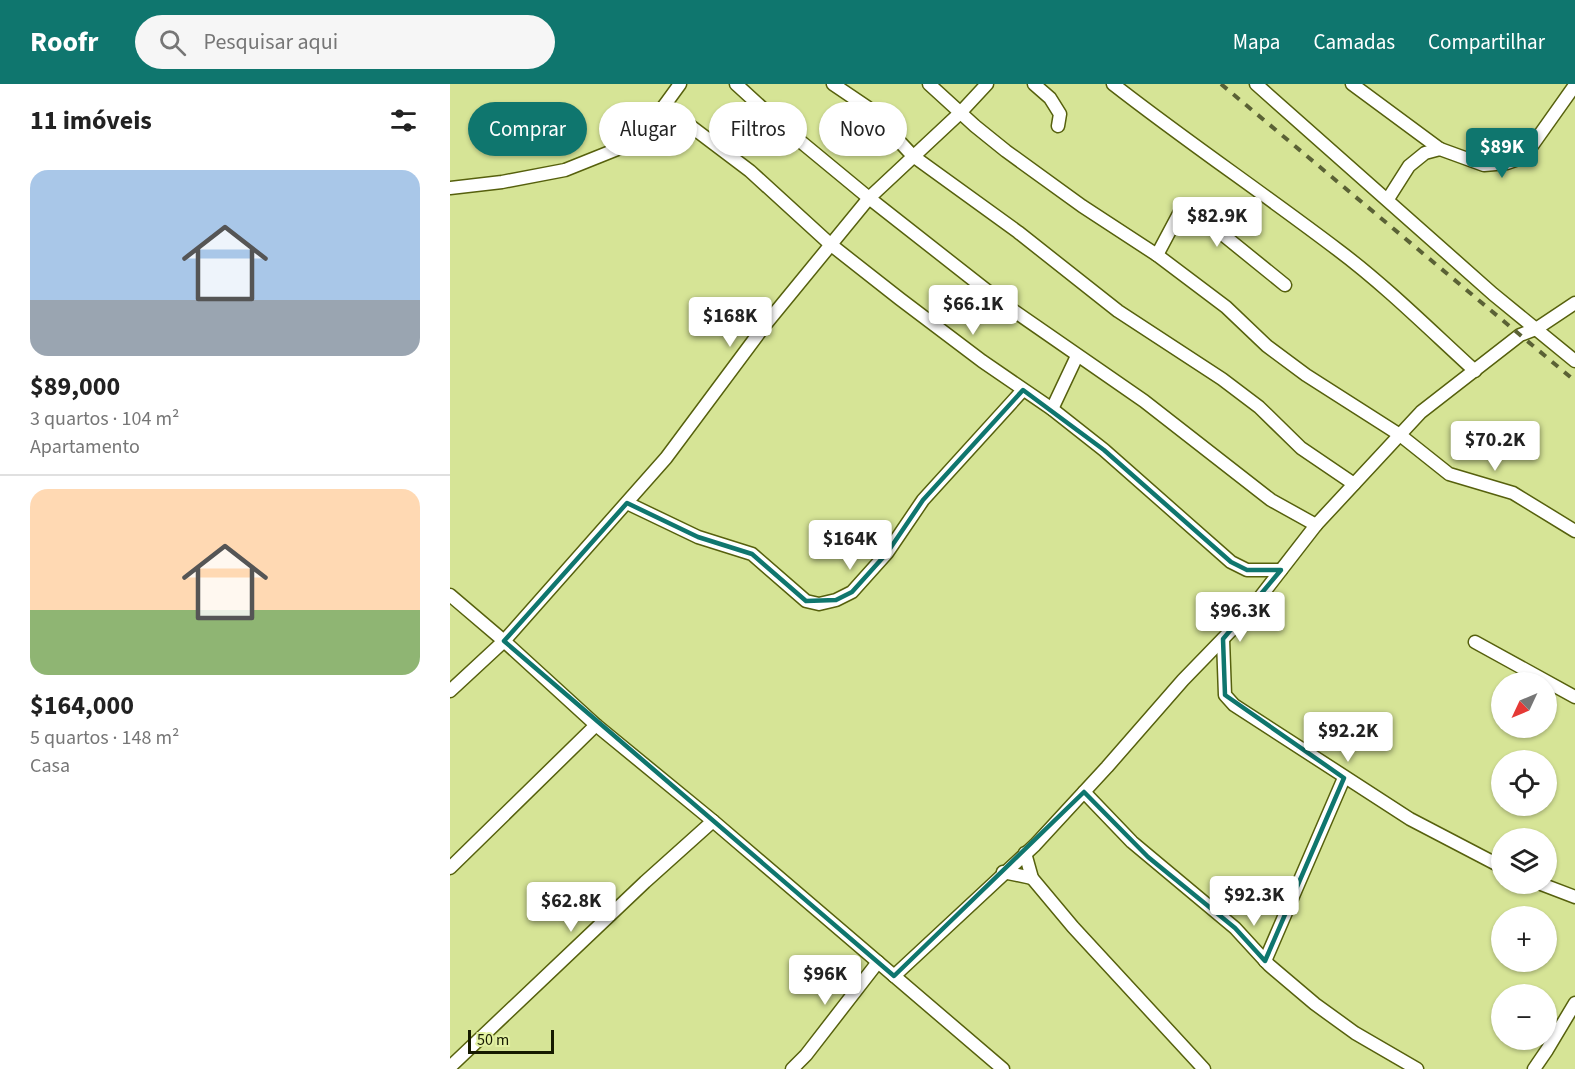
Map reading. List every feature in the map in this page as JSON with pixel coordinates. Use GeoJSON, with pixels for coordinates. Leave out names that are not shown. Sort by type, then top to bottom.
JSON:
{"type":"FeatureCollection","features":[{"type":"Feature","properties":{"kind":"street"},"geometry":{"type":"LineString","coordinates":[[667,102],[680,84]]}},
{"type":"Feature","properties":{"kind":"street"},"geometry":{"type":"LineString","coordinates":[[736,84],[783,127],[869,198],[1004,304],[1144,401],[1271,500],[1316,525]]}},
{"type":"Feature","properties":{"kind":"street"},"geometry":{"type":"LineString","coordinates":[[833,84],[867,107],[913,156],[1018,232],[1118,310],[1222,379],[1259,407],[1307,453],[1354,484]]}},
{"type":"Feature","properties":{"kind":"street"},"geometry":{"type":"LineString","coordinates":[[929,84],[1006,151],[1082,206],[1157,255],[1226,307],[1267,346],[1306,375],[1400,435],[1449,474],[1513,493],[1575,531]]}},
{"type":"Feature","properties":{"kind":"street"},"geometry":{"type":"LineString","coordinates":[[450,691],[504,640],[666,458],[765,325],[869,198],[987,84]]}},
{"type":"Feature","properties":{"kind":"street"},"geometry":{"type":"LineString","coordinates":[[1034,84],[1050,98],[1060,114],[1058,126]]}},
{"type":"Feature","properties":{"kind":"street"},"geometry":{"type":"LineString","coordinates":[[1113,84],[1188,142],[1339,251],[1475,371]]}},
{"type":"Feature","properties":{"kind":"street"},"geometry":{"type":"LineString","coordinates":[[1256,84],[1494,294],[1575,361]]}},
{"type":"Feature","properties":{"kind":"street"},"geometry":{"type":"LineString","coordinates":[[1352,84],[1440,149],[1484,165],[1507,164],[1524,157],[1575,85]]}},
{"type":"Feature","properties":{"kind":"street"},"geometry":{"type":"LineString","coordinates":[[697,131],[750,171],[830,244],[982,362],[1052,409],[1104,450],[1231,562],[1247,570],[1281,570]]}},
{"type":"Feature","properties":{"kind":"street"},"geometry":{"type":"LineString","coordinates":[[1388,199],[1409,166],[1425,153],[1440,149]]}},
{"type":"Feature","properties":{"kind":"street"},"geometry":{"type":"LineString","coordinates":[[450,188],[502,182],[565,170],[600,156]]}},
{"type":"Feature","properties":{"kind":"street"},"geometry":{"type":"LineString","coordinates":[[1157,255],[1182,208],[1190,208],[1285,285]]}},
{"type":"Feature","properties":{"kind":"street"},"geometry":{"type":"LineString","coordinates":[[894,976],[1025,853],[1084,792],[1183,680],[1247,614],[1316,525],[1421,412],[1520,335],[1536,329],[1575,303]]}},
{"type":"Feature","properties":{"kind":"street"},"geometry":{"type":"LineString","coordinates":[[1052,409],[1077,356]]}},
{"type":"Feature","properties":{"kind":"street"},"geometry":{"type":"LineString","coordinates":[[627,503],[698,537],[752,554],[806,601],[819,604],[836,600],[852,591],[887,553],[923,500],[1023,390]]}},
{"type":"Feature","properties":{"kind":"street"},"geometry":{"type":"LineString","coordinates":[[450,595],[504,640],[596,724],[1003,1069]]}},
{"type":"Feature","properties":{"kind":"street"},"geometry":{"type":"LineString","coordinates":[[1223,639],[1225,695],[1229,701],[1410,819],[1491,861]]}},
{"type":"Feature","properties":{"kind":"street"},"geometry":{"type":"LineString","coordinates":[[1475,642],[1575,697]]}},
{"type":"Feature","properties":{"kind":"street"},"geometry":{"type":"LineString","coordinates":[[450,868],[596,724]]}},
{"type":"Feature","properties":{"kind":"street"},"geometry":{"type":"LineString","coordinates":[[1265,961],[1344,778]]}},
{"type":"Feature","properties":{"kind":"street"},"geometry":{"type":"LineString","coordinates":[[1084,792],[1132,842],[1235,928],[1265,961],[1315,1004],[1343,1025],[1417,1069]]}},
{"type":"Feature","properties":{"kind":"street"},"geometry":{"type":"LineString","coordinates":[[450,1067],[645,882],[713,821]]}},
{"type":"Feature","properties":{"kind":"street"},"geometry":{"type":"LineString","coordinates":[[1025,853],[1032,879],[1073,927],[1204,1069]]}},
{"type":"Feature","properties":{"kind":"street"},"geometry":{"type":"LineString","coordinates":[[1003,872],[1032,879]]}},
{"type":"Feature","properties":{"kind":"street"},"geometry":{"type":"LineString","coordinates":[[1557,890],[1575,897]]}},
{"type":"Feature","properties":{"kind":"street"},"geometry":{"type":"LineString","coordinates":[[792,1069],[806,1055],[878,962]]}},
{"type":"Feature","properties":{"kind":"street"},"geometry":{"type":"LineString","coordinates":[[1534,1069],[1548,1050],[1575,1003]]}},
{"type":"Feature","properties":{"kind":"highlighted area"},"geometry":{"type":"Polygon","coordinates":[[[1023,390],[1104,450],[1231,562],[1247,570],[1281,570],[1223,639],[1225,695],[1344,778],[1265,961],[1235,928],[1148,857],[1084,792],[894,976],[504,641],[627,503],[698,537],[752,554],[806,601],[836,600],[852,592],[887,553],[923,500],[1023,390]]]}},
{"type":"Feature","properties":{"kind":"railway"},"geometry":{"type":"LineString","coordinates":[[1221,84],[1575,381]]}}]}
